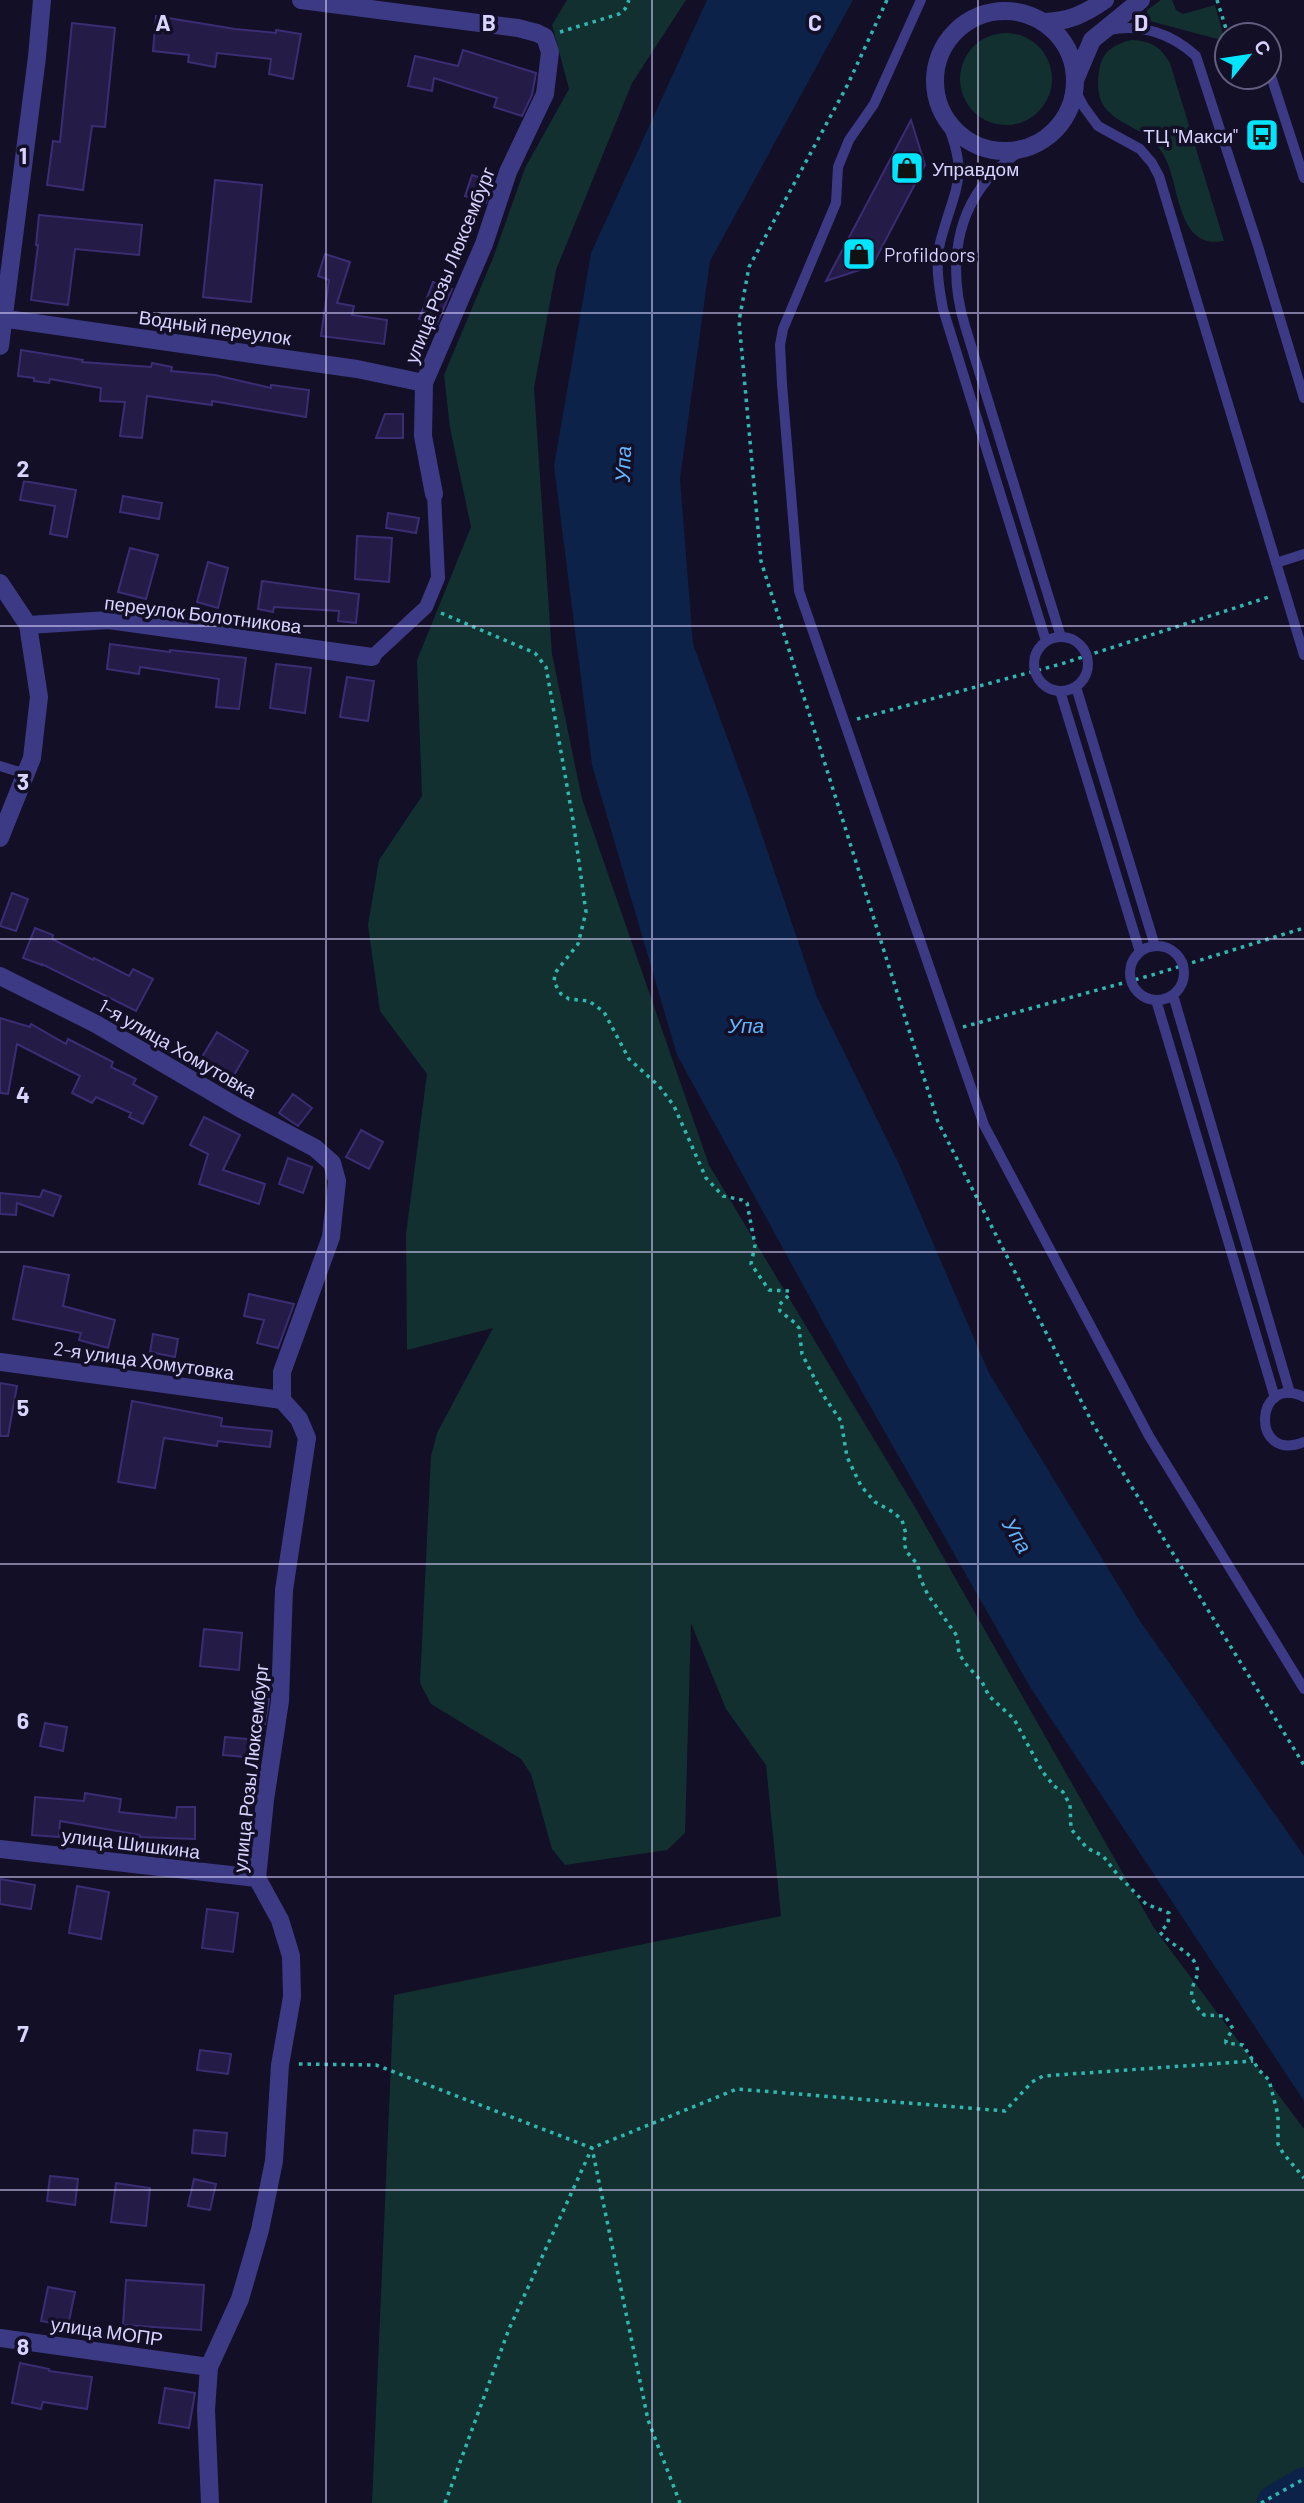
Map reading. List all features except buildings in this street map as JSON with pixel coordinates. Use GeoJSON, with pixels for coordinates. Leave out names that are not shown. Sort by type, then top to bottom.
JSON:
{"type":"FeatureCollection","features":[{"type":"Feature","properties":{"kind":"street"},"geometry":{"type":"LineString","coordinates":[[0,346],[37,57],[41,0]]}},
{"type":"Feature","properties":{"kind":"street"},"geometry":{"type":"LineString","coordinates":[[302,0],[518,28],[545,37]]}},
{"type":"Feature","properties":{"kind":"street"},"geometry":{"type":"LineString","coordinates":[[979,0],[941,50],[934,72],[936,95],[944,116],[959,134],[979,146],[1002,151],[1024,148],[1043,140],[1059,126],[1070,108],[1075,84],[1092,40],[1141,0]]}},
{"type":"Feature","properties":{"kind":"street"},"geometry":{"type":"LineString","coordinates":[[1021,0],[1066,47],[1075,84]]}},
{"type":"Feature","properties":{"kind":"street"},"geometry":{"type":"LineString","coordinates":[[954,32],[971,19],[991,11],[1012,11],[1038,19],[1062,22],[1076,18],[1105,0]]}},
{"type":"Feature","properties":{"kind":"street","name":"улица Розы Люксембург"},"geometry":{"type":"LineString","coordinates":[[372,657],[426,607],[438,578],[434,494],[424,436],[424,383],[484,244],[508,172],[545,94],[550,52],[545,37]]}},
{"type":"Feature","properties":{"kind":"street","name":"Водный переулок"},"geometry":{"type":"LineString","coordinates":[[2,318],[358,369],[424,383]]}},
{"type":"Feature","properties":{"kind":"street"},"geometry":{"type":"LineString","coordinates":[[0,583],[28,625],[39,697],[33,758],[0,838]]}},
{"type":"Feature","properties":{"kind":"street","name":"переулок Болотникова"},"geometry":{"type":"LineString","coordinates":[[28,625],[109,620],[372,657]]}},
{"type":"Feature","properties":{"kind":"street","name":"1-я улица Хомутовка"},"geometry":{"type":"LineString","coordinates":[[0,976],[96,1024],[241,1109],[314,1148],[332,1163],[337,1181],[331,1237],[282,1372],[282,1400]]}},
{"type":"Feature","properties":{"kind":"street","name":"2-я улица Хомутовка"},"geometry":{"type":"LineString","coordinates":[[0,1362],[282,1400]]}},
{"type":"Feature","properties":{"kind":"street","name":"улица Розы Люксембург"},"geometry":{"type":"LineString","coordinates":[[210,2503],[206,2410],[209,2367],[240,2299],[260,2230],[274,2161],[279,2065],[292,1997],[291,1956],[281,1920],[257,1878],[265,1800],[281,1701],[284,1590],[307,1438],[299,1419],[282,1400]]}},
{"type":"Feature","properties":{"kind":"street","name":"улица Шишкина"},"geometry":{"type":"LineString","coordinates":[[0,1849],[257,1878]]}},
{"type":"Feature","properties":{"kind":"street","name":"улица МОПР"},"geometry":{"type":"LineString","coordinates":[[0,2338],[209,2367]]}},
{"type":"Feature","properties":{"kind":"lane"},"geometry":{"type":"LineString","coordinates":[[921,0],[874,104],[845,149],[838,167],[836,203],[783,329],[780,345],[799,591],[984,1125],[1142,1422],[1304,1689]]}},
{"type":"Feature","properties":{"kind":"lane"},"geometry":{"type":"LineString","coordinates":[[1101,32],[1122,27],[1149,30],[1185,46],[1196,56],[1304,398]]}},
{"type":"Feature","properties":{"kind":"lane"},"geometry":{"type":"LineString","coordinates":[[1075,84],[1084,107],[1098,126],[1140,149],[1159,176],[1304,655]]}},
{"type":"Feature","properties":{"kind":"lane"},"geometry":{"type":"LineString","coordinates":[[1276,91],[1304,178]]}},
{"type":"Feature","properties":{"kind":"lane"},"geometry":{"type":"LineString","coordinates":[[944,116],[959,155],[960,173],[954,202],[939,245],[939,287],[943,309],[1046,641]]}},
{"type":"Feature","properties":{"kind":"lane"},"geometry":{"type":"LineString","coordinates":[[1024,148],[988,178],[964,219],[956,252],[956,285],[965,326],[1061,636]]}},
{"type":"Feature","properties":{"kind":"lane"},"geometry":{"type":"LineString","coordinates":[[1276,563],[1304,554]]}},
{"type":"Feature","properties":{"kind":"lane"},"geometry":{"type":"LineString","coordinates":[[1061,636],[1074,640],[1087,656],[1088,670],[1076,687],[1060,691],[1044,686],[1035,671],[1035,654],[1046,641],[1061,636]]}},
{"type":"Feature","properties":{"kind":"lane"},"geometry":{"type":"LineString","coordinates":[[1076,687],[1155,946]]}},
{"type":"Feature","properties":{"kind":"lane"},"geometry":{"type":"LineString","coordinates":[[1060,691],[1140,952]]}},
{"type":"Feature","properties":{"kind":"lane"},"geometry":{"type":"LineString","coordinates":[[0,766],[26,774]]}},
{"type":"Feature","properties":{"kind":"lane"},"geometry":{"type":"LineString","coordinates":[[1155,946],[1172,951],[1183,966],[1182,981],[1173,995],[1156,1000],[1140,995],[1131,981],[1130,965],[1140,952],[1155,946]]}},
{"type":"Feature","properties":{"kind":"lane"},"geometry":{"type":"LineString","coordinates":[[1173,995],[1290,1393]]}},
{"type":"Feature","properties":{"kind":"lane"},"geometry":{"type":"LineString","coordinates":[[1156,1000],[1275,1398]]}},
{"type":"Feature","properties":{"kind":"lane"},"geometry":{"type":"LineString","coordinates":[[1304,1397],[1290,1393],[1275,1398],[1269,1403],[1264,1418],[1268,1434],[1273,1440],[1288,1446],[1304,1443]]}},
{"type":"Feature","properties":{"kind":"path"},"geometry":{"type":"LineString","coordinates":[[545,37],[619,14],[629,0]]}},
{"type":"Feature","properties":{"kind":"path"},"geometry":{"type":"LineString","coordinates":[[887,0],[848,84],[749,267],[739,321],[761,561],[938,1122],[1094,1426],[1304,1766]]}},
{"type":"Feature","properties":{"kind":"path"},"geometry":{"type":"LineString","coordinates":[[1217,0],[1224,21]]}},
{"type":"Feature","properties":{"kind":"path"},"geometry":{"type":"LineString","coordinates":[[845,722],[1087,656],[1285,592]]}},
{"type":"Feature","properties":{"kind":"path"},"geometry":{"type":"LineString","coordinates":[[426,607],[535,653],[546,667],[586,912],[575,949],[555,973],[554,982],[557,989],[569,999],[589,1001],[604,1012],[629,1059],[659,1086],[674,1106],[706,1178],[723,1196],[747,1203],[755,1245],[751,1264],[753,1269],[769,1290],[789,1291],[789,1295],[779,1305],[780,1311],[797,1325],[802,1354],[823,1395],[841,1421],[848,1457],[863,1489],[875,1502],[899,1516],[904,1524],[906,1551],[919,1565],[920,1578],[928,1595],[957,1636],[959,1653],[982,1682],[989,1696],[1014,1719],[1042,1771],[1054,1786],[1063,1792],[1070,1805],[1070,1827],[1081,1843],[1103,1856],[1116,1874],[1146,1904],[1169,1913],[1168,1924],[1160,1932],[1195,1963],[1197,1975],[1191,1994],[1196,2006],[1204,2015],[1225,2015],[1233,2029],[1226,2043],[1243,2045],[1269,2080],[1278,2115],[1279,2144],[1283,2153],[1304,2178]]}},
{"type":"Feature","properties":{"kind":"path"},"geometry":{"type":"LineString","coordinates":[[952,1030],[1183,966],[1304,928]]}},
{"type":"Feature","properties":{"kind":"path"},"geometry":{"type":"LineString","coordinates":[[446,2503],[509,2329],[593,2148],[737,2089],[1005,2111],[1032,2082],[1043,2076],[1253,2060]]}},
{"type":"Feature","properties":{"kind":"path"},"geometry":{"type":"LineString","coordinates":[[279,2065],[376,2065],[593,2148]]}},
{"type":"Feature","properties":{"kind":"path"},"geometry":{"type":"LineString","coordinates":[[593,2148],[648,2420],[680,2503]]}},
{"type":"Feature","properties":{"kind":"path"},"geometry":{"type":"LineString","coordinates":[[1261,2503],[1304,2479]]}},
{"type":"Feature","properties":{"kind":"green space"},"geometry":{"type":"Polygon","coordinates":[[[567,0],[686,0],[632,83],[556,270],[534,388],[552,654],[582,799],[709,1165],[916,1509],[1154,1928],[1304,2129],[1304,2503],[372,2503],[394,1995],[781,1916],[766,1765],[726,1709],[691,1623],[685,1833],[667,1850],[565,1865],[552,1849],[531,1774],[521,1759],[431,1704],[420,1683],[431,1456],[437,1433],[493,1328],[407,1350],[406,1234],[427,1074],[380,1011],[368,925],[379,860],[422,796],[417,660],[471,527],[450,428],[444,375],[493,258],[525,168],[569,89],[552,25],[567,0]]]}},
{"type":"Feature","properties":{"kind":"green space"},"geometry":{"type":"Polygon","coordinates":[[[1161,0],[1172,0],[1176,10],[1183,14],[1215,5],[1219,21],[1213,21],[1213,38],[1146,20],[1147,10],[1161,0]]]}},
{"type":"Feature","properties":{"kind":"green space"},"geometry":{"type":"Polygon","coordinates":[[[1006,33],[1032,41],[1044,53],[1052,79],[1044,105],[1032,117],[1006,125],[980,117],[968,105],[960,79],[968,53],[980,41],[1006,33]]]}},
{"type":"Feature","properties":{"kind":"green space"},"geometry":{"type":"Polygon","coordinates":[[[1131,40],[1154,46],[1170,63],[1224,241],[1208,241],[1196,235],[1182,212],[1163,154],[1142,133],[1108,112],[1101,101],[1098,86],[1102,60],[1111,49],[1131,40]]]}},
{"type":"Feature","properties":{"kind":"water","name":"Упа"},"geometry":{"type":"Polygon","coordinates":[[[707,0],[853,0],[710,261],[680,479],[693,644],[817,997],[899,1164],[989,1373],[1140,1621],[1304,1856],[1304,2101],[1030,1687],[849,1369],[677,1055],[592,765],[554,466],[591,253],[707,0]]]}},
{"type":"Feature","properties":{"kind":"waterway"},"geometry":{"type":"LineString","coordinates":[[1275,2503],[1304,2486]]}},
{"type":"Feature","properties":{"kind":"place","name":"ТЦ \"Макси\""},"geometry":{"type":"Point","coordinates":[1262,135]}},
{"type":"Feature","properties":{"kind":"place","name":"Управдом"},"geometry":{"type":"Point","coordinates":[907,168]}},
{"type":"Feature","properties":{"kind":"place","name":"Profildoors"},"geometry":{"type":"Point","coordinates":[859,254]}}]}
